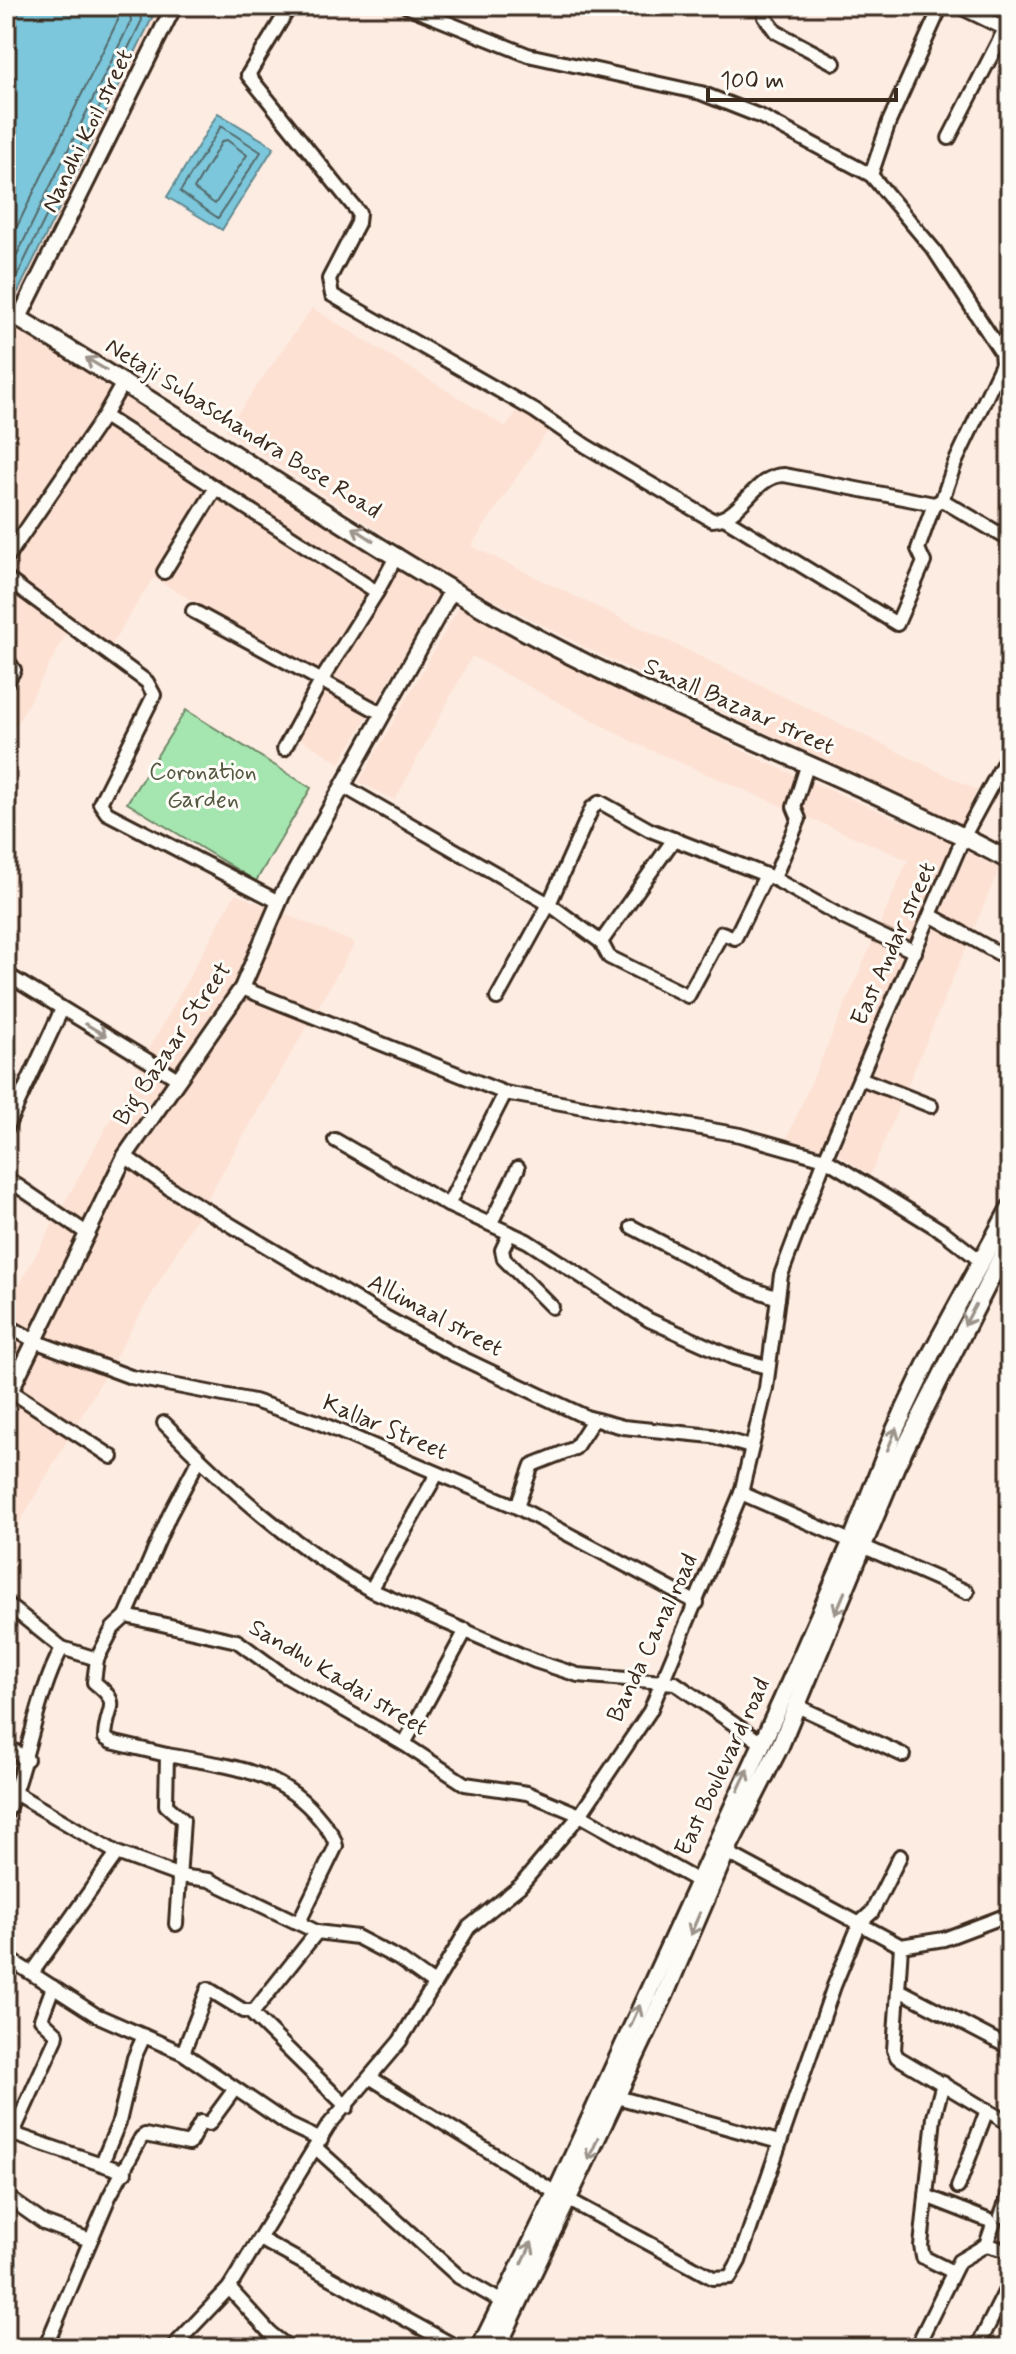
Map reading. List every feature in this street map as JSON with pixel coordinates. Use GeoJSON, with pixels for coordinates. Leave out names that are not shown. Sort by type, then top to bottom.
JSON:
{"type":"FeatureCollection","features":[{"type":"Feature","properties":{"kind":"main road","name":"Netaji Subaschandra Bose Road"},"geometry":{"type":"LineString","coordinates":[[13,314],[452,590]]}},
{"type":"Feature","properties":{"kind":"main road","name":"Small Bazaar street"},"geometry":{"type":"LineString","coordinates":[[452,590],[540,639],[681,710],[808,763],[964,836],[1010,861]]}},
{"type":"Feature","properties":{"kind":"main road","name":"East Boulevard road"},"geometry":{"type":"LineString","coordinates":[[480,2348],[562,2196],[696,1880],[857,1546],[895,1430],[931,1354],[1010,1208]]}},
{"type":"Feature","properties":{"kind":"main road"},"geometry":{"type":"LineString","coordinates":[[497,2348],[562,2196],[617,2097],[726,1852],[797,1706],[857,1546],[1009,1245]]}},
{"type":"Feature","properties":{"kind":"street","name":"Nandhi Koil street"},"geometry":{"type":"LineString","coordinates":[[13,314],[174,6]]}},
{"type":"Feature","properties":{"kind":"street"},"geometry":{"type":"LineString","coordinates":[[290,6],[248,75],[358,212],[358,223],[329,279],[331,294],[535,411],[714,521],[724,518],[777,475],[938,502],[1010,540]]}},
{"type":"Feature","properties":{"kind":"street"},"geometry":{"type":"LineString","coordinates":[[406,6],[528,55],[701,93],[762,117],[871,175],[934,250],[1001,352],[1002,364],[918,549],[924,562],[897,624],[724,518]]}},
{"type":"Feature","properties":{"kind":"street"},"geometry":{"type":"LineString","coordinates":[[765,6],[765,17],[776,32],[834,63]]}},
{"type":"Feature","properties":{"kind":"street"},"geometry":{"type":"LineString","coordinates":[[871,175],[895,109],[941,6]]}},
{"type":"Feature","properties":{"kind":"street"},"geometry":{"type":"LineString","coordinates":[[949,138],[1008,30],[958,6]]}},
{"type":"Feature","properties":{"kind":"street"},"geometry":{"type":"LineString","coordinates":[[6,559],[104,416],[124,381]]}},
{"type":"Feature","properties":{"kind":"street"},"geometry":{"type":"LineString","coordinates":[[104,416],[377,592]]}},
{"type":"Feature","properties":{"kind":"street"},"geometry":{"type":"LineString","coordinates":[[164,572],[215,489]]}},
{"type":"Feature","properties":{"kind":"street"},"geometry":{"type":"LineString","coordinates":[[284,749],[397,555]]}},
{"type":"Feature","properties":{"kind":"street"},"geometry":{"type":"LineString","coordinates":[[6,578],[147,682],[154,695],[150,709],[100,803],[107,813],[279,902]]}},
{"type":"Feature","properties":{"kind":"street","name":"Big Bazaar Street"},"geometry":{"type":"LineString","coordinates":[[8,1396],[37,1342],[125,1156],[242,988],[279,902],[452,590]]}},
{"type":"Feature","properties":{"kind":"street"},"geometry":{"type":"LineString","coordinates":[[193,611],[383,714]]}},
{"type":"Feature","properties":{"kind":"street"},"geometry":{"type":"LineString","coordinates":[[6,658],[14,670],[6,683]]}},
{"type":"Feature","properties":{"kind":"street","name":"East Andar street"},"geometry":{"type":"LineString","coordinates":[[825,1159],[964,836],[1010,751]]}},
{"type":"Feature","properties":{"kind":"street"},"geometry":{"type":"LineString","coordinates":[[343,786],[549,904],[601,942],[609,957],[688,996],[722,933],[735,938],[770,876],[799,819],[794,807],[808,763]]}},
{"type":"Feature","properties":{"kind":"street"},"geometry":{"type":"LineString","coordinates":[[998,772],[1010,779]]}},
{"type":"Feature","properties":{"kind":"street"},"geometry":{"type":"LineString","coordinates":[[497,998],[549,904],[596,803],[604,803],[650,830],[770,876],[844,918],[915,952]]}},
{"type":"Feature","properties":{"kind":"street"},"geometry":{"type":"LineString","coordinates":[[601,942],[674,839]]}},
{"type":"Feature","properties":{"kind":"street"},"geometry":{"type":"LineString","coordinates":[[932,916],[998,953],[1010,955]]}},
{"type":"Feature","properties":{"kind":"street"},"geometry":{"type":"LineString","coordinates":[[6,974],[178,1079]]}},
{"type":"Feature","properties":{"kind":"street"},"geometry":{"type":"LineString","coordinates":[[242,988],[505,1093],[740,1135],[825,1159],[945,1233],[982,1262]]}},
{"type":"Feature","properties":{"kind":"street"},"geometry":{"type":"LineString","coordinates":[[6,1129],[62,1009]]}},
{"type":"Feature","properties":{"kind":"street"},"geometry":{"type":"LineString","coordinates":[[860,1078],[931,1106]]}},
{"type":"Feature","properties":{"kind":"street"},"geometry":{"type":"LineString","coordinates":[[448,1205],[505,1093]]}},
{"type":"Feature","properties":{"kind":"street"},"geometry":{"type":"LineString","coordinates":[[335,1140],[448,1205],[510,1233],[649,1320],[734,1358],[767,1367]]}},
{"type":"Feature","properties":{"kind":"street","name":"Allimaal street"},"geometry":{"type":"LineString","coordinates":[[125,1156],[169,1188],[385,1317],[451,1353],[593,1420],[712,1436],[751,1447]]}},
{"type":"Feature","properties":{"kind":"street","name":"Banda Canal road"},"geometry":{"type":"LineString","coordinates":[[172,2348],[229,2288],[328,2126],[400,2041],[469,1927],[520,1886],[580,1815],[650,1711],[741,1493],[766,1388],[781,1275],[825,1159]]}},
{"type":"Feature","properties":{"kind":"street"},"geometry":{"type":"LineString","coordinates":[[491,1223],[518,1168]]}},
{"type":"Feature","properties":{"kind":"street"},"geometry":{"type":"LineString","coordinates":[[6,1178],[88,1234]]}},
{"type":"Feature","properties":{"kind":"street"},"geometry":{"type":"LineString","coordinates":[[632,1227],[744,1286],[778,1298]]}},
{"type":"Feature","properties":{"kind":"street"},"geometry":{"type":"LineString","coordinates":[[510,1233],[502,1250],[504,1259],[552,1307]]}},
{"type":"Feature","properties":{"kind":"street","name":"Kallar Street"},"geometry":{"type":"LineString","coordinates":[[6,1325],[37,1342],[131,1377],[254,1401],[315,1421],[517,1507],[697,1603]]}},
{"type":"Feature","properties":{"kind":"street"},"geometry":{"type":"LineString","coordinates":[[8,1396],[112,1457]]}},
{"type":"Feature","properties":{"kind":"street"},"geometry":{"type":"LineString","coordinates":[[517,1507],[532,1465],[575,1448],[593,1420]]}},
{"type":"Feature","properties":{"kind":"street"},"geometry":{"type":"LineString","coordinates":[[164,1423],[199,1459],[306,1548],[371,1590],[535,1661],[578,1675],[675,1683],[760,1742]]}},
{"type":"Feature","properties":{"kind":"street"},"geometry":{"type":"LineString","coordinates":[[199,1459],[169,1516],[126,1616],[113,1628],[97,1659],[94,1682],[109,1693],[112,1700],[105,1738],[111,1742],[265,1776],[292,1788],[322,1822],[336,1846],[299,1922]]}},
{"type":"Feature","properties":{"kind":"street"},"geometry":{"type":"LineString","coordinates":[[371,1590],[437,1474]]}},
{"type":"Feature","properties":{"kind":"street"},"geometry":{"type":"LineString","coordinates":[[741,1493],[967,1592]]}},
{"type":"Feature","properties":{"kind":"street"},"geometry":{"type":"LineString","coordinates":[[6,1603],[62,1648],[97,1659]]}},
{"type":"Feature","properties":{"kind":"street","name":"Sandhu Kadai street"},"geometry":{"type":"LineString","coordinates":[[126,1616],[237,1641],[282,1674],[404,1744],[469,1786],[521,1790],[580,1815],[696,1880]]}},
{"type":"Feature","properties":{"kind":"street"},"geometry":{"type":"LineString","coordinates":[[404,1744],[466,1630]]}},
{"type":"Feature","properties":{"kind":"street"},"geometry":{"type":"LineString","coordinates":[[6,1814],[27,1759],[53,1666],[62,1648]]}},
{"type":"Feature","properties":{"kind":"street"},"geometry":{"type":"LineString","coordinates":[[797,1706],[903,1755]]}},
{"type":"Feature","properties":{"kind":"street"},"geometry":{"type":"LineString","coordinates":[[6,1746],[27,1759]]}},
{"type":"Feature","properties":{"kind":"street"},"geometry":{"type":"LineString","coordinates":[[167,1755],[166,1805],[183,1819],[176,1924]]}},
{"type":"Feature","properties":{"kind":"street"},"geometry":{"type":"LineString","coordinates":[[15,1793],[117,1853],[180,1876],[209,1880],[317,1932],[357,1937],[399,1959],[434,1984]]}},
{"type":"Feature","properties":{"kind":"street"},"geometry":{"type":"LineString","coordinates":[[726,1852],[901,1946],[944,1939],[1009,1913]]}},
{"type":"Feature","properties":{"kind":"street"},"geometry":{"type":"LineString","coordinates":[[32,1973],[117,1853]]}},
{"type":"Feature","properties":{"kind":"street"},"geometry":{"type":"LineString","coordinates":[[371,2078],[562,2196],[713,2278],[723,2279],[736,2270],[834,1986],[860,1923],[872,1912],[900,1856]]}},
{"type":"Feature","properties":{"kind":"street"},"geometry":{"type":"LineString","coordinates":[[250,2012],[258,2009],[317,1932]]}},
{"type":"Feature","properties":{"kind":"street"},"geometry":{"type":"LineString","coordinates":[[901,1946],[901,1991],[894,2050],[897,2057],[1010,2124]]}},
{"type":"Feature","properties":{"kind":"street"},"geometry":{"type":"LineString","coordinates":[[6,1957],[96,2015],[183,2053],[318,2144],[459,2277],[504,2303]]}},
{"type":"Feature","properties":{"kind":"street"},"geometry":{"type":"LineString","coordinates":[[53,1987],[41,2019],[57,2034],[56,2039],[10,2133],[125,2172]]}},
{"type":"Feature","properties":{"kind":"street"},"geometry":{"type":"LineString","coordinates":[[183,2053],[208,1989],[250,2012],[347,2107]]}},
{"type":"Feature","properties":{"kind":"street"},"geometry":{"type":"LineString","coordinates":[[901,1991],[1010,2048]]}},
{"type":"Feature","properties":{"kind":"street"},"geometry":{"type":"LineString","coordinates":[[102,2163],[119,2122],[134,2058],[144,2036]]}},
{"type":"Feature","properties":{"kind":"street"},"geometry":{"type":"LineString","coordinates":[[943,2083],[934,2117],[923,2257],[953,2272]]}},
{"type":"Feature","properties":{"kind":"street"},"geometry":{"type":"LineString","coordinates":[[45,2348],[90,2240],[141,2138],[145,2135],[189,2144],[201,2122],[209,2124],[234,2090]]}},
{"type":"Feature","properties":{"kind":"street"},"geometry":{"type":"LineString","coordinates":[[617,2097],[779,2142]]}},
{"type":"Feature","properties":{"kind":"street"},"geometry":{"type":"LineString","coordinates":[[958,2187],[987,2110]]}},
{"type":"Feature","properties":{"kind":"street"},"geometry":{"type":"LineString","coordinates":[[1001,2216],[1010,2192]]}},
{"type":"Feature","properties":{"kind":"street"},"geometry":{"type":"LineString","coordinates":[[6,2196],[44,2223],[90,2240]]}},
{"type":"Feature","properties":{"kind":"street"},"geometry":{"type":"LineString","coordinates":[[926,2196],[990,2221],[993,2225],[986,2245]]}},
{"type":"Feature","properties":{"kind":"street"},"geometry":{"type":"LineString","coordinates":[[260,2239],[458,2348]]}},
{"type":"Feature","properties":{"kind":"street"},"geometry":{"type":"LineString","coordinates":[[916,2348],[963,2257],[986,2245],[1010,2251]]}},
{"type":"Feature","properties":{"kind":"street"},"geometry":{"type":"LineString","coordinates":[[977,2348],[1005,2308],[1010,2282]]}},
{"type":"Feature","properties":{"kind":"street"},"geometry":{"type":"LineString","coordinates":[[229,2288],[270,2333],[289,2348]]}},
{"type":"Feature","properties":{"kind":"shaded area"},"geometry":{"type":"Polygon","coordinates":[[[159,6],[183,6],[34,300],[18,292],[6,314],[6,286],[19,291],[159,6]]]}},
{"type":"Feature","properties":{"kind":"shaded area"},"geometry":{"type":"Polygon","coordinates":[[[312,308],[506,427],[528,396],[558,415],[471,546],[977,790],[962,825],[599,654],[441,573],[226,430],[312,308]]]}},
{"type":"Feature","properties":{"kind":"shaded area"},"geometry":{"type":"Polygon","coordinates":[[[6,322],[46,343],[388,562],[442,592],[340,763],[299,738],[287,760],[275,752],[322,675],[153,578],[108,650],[70,627],[6,744],[6,322]]]}},
{"type":"Feature","properties":{"kind":"shaded area"},"geometry":{"type":"Polygon","coordinates":[[[459,607],[767,763],[951,842],[942,874],[820,1148],[787,1138],[908,860],[639,745],[472,656],[395,800],[359,782],[459,607]]]}},
{"type":"Feature","properties":{"kind":"shaded area"},"geometry":{"type":"Polygon","coordinates":[[[969,849],[999,869],[870,1175],[838,1154],[969,849]]]}},
{"type":"Feature","properties":{"kind":"shaded area"},"geometry":{"type":"Polygon","coordinates":[[[235,894],[355,943],[6,1546],[6,1309],[235,894]]]}},
{"type":"Feature","properties":{"kind":"green space","name":"Coronation Garden"},"geometry":{"type":"Polygon","coordinates":[[[186,710],[311,788],[256,881],[127,803],[186,710]]]}},
{"type":"Feature","properties":{"kind":"water"},"geometry":{"type":"Polygon","coordinates":[[[6,6],[141,6],[154,14],[18,292],[6,286],[6,6]]]}},
{"type":"Feature","properties":{"kind":"water"},"geometry":{"type":"Polygon","coordinates":[[[218,113],[274,147],[222,230],[167,197],[218,113]]]}}]}
